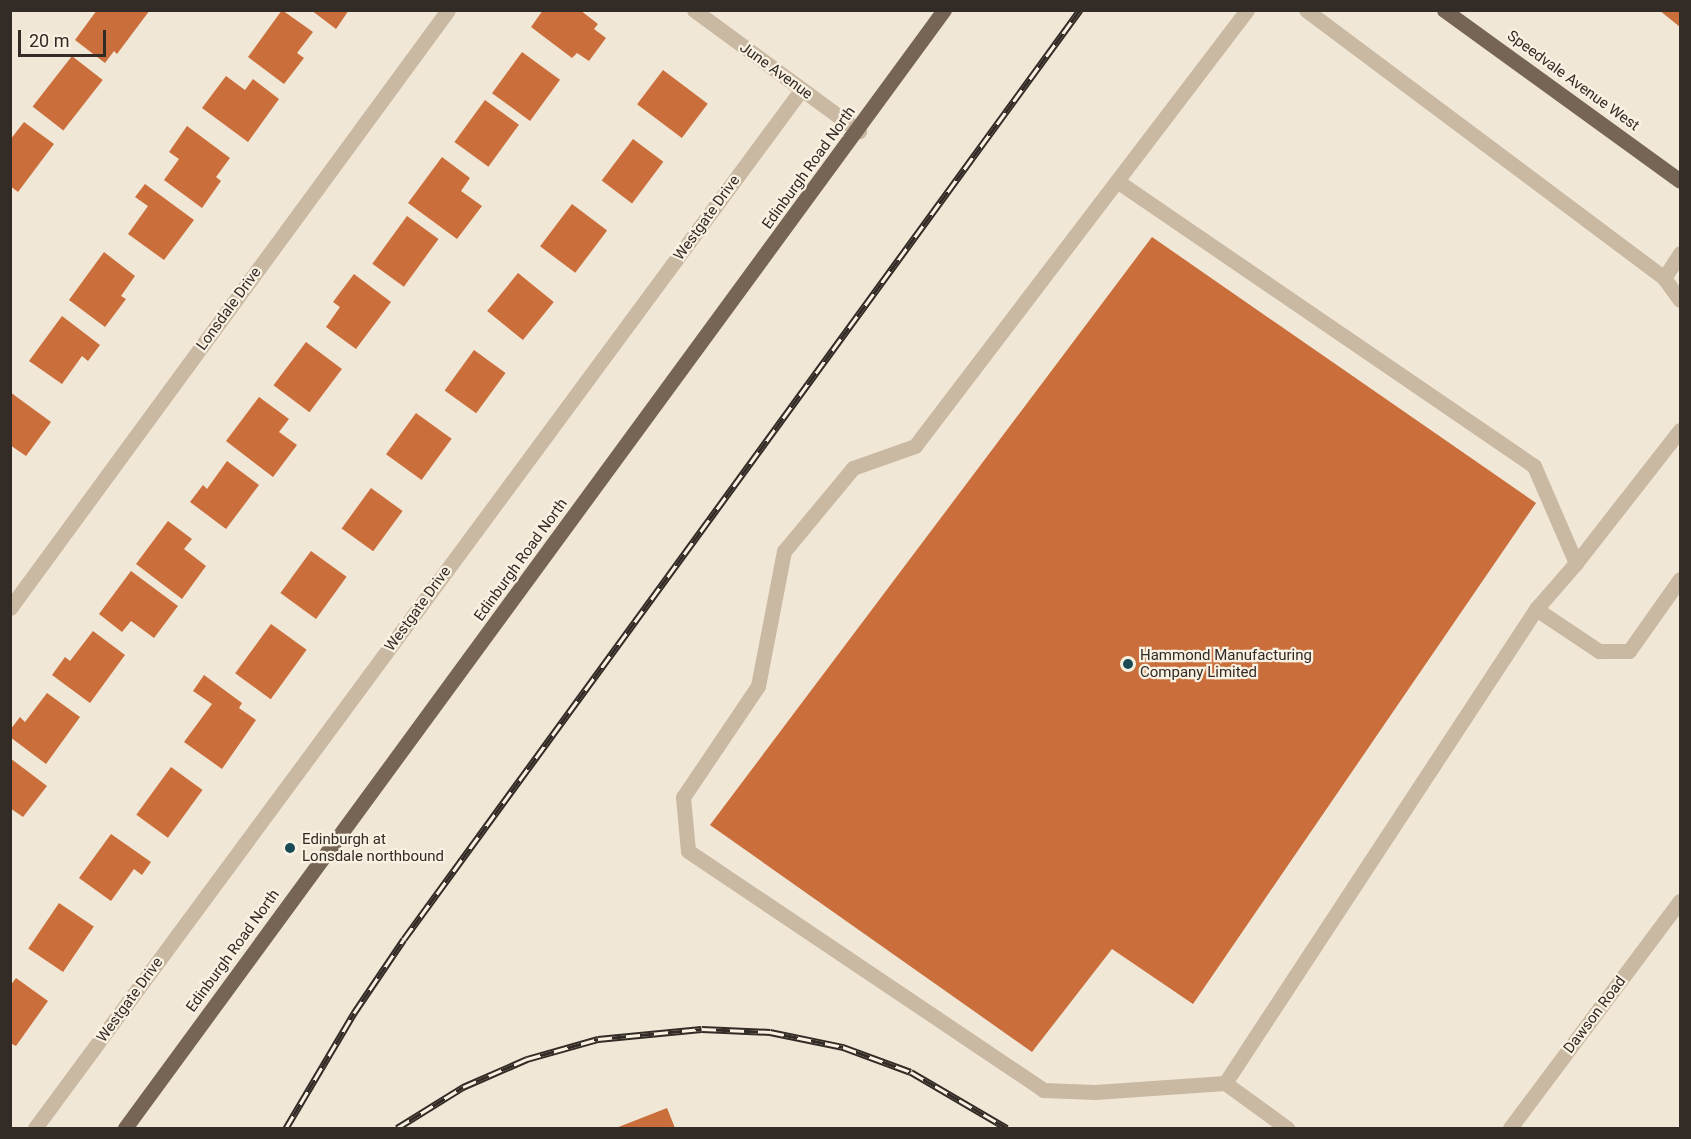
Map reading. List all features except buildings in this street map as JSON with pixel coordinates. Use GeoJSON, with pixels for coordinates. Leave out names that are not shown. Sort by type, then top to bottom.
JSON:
{"type":"FeatureCollection","features":[{"type":"Feature","properties":{"kind":"main road","name":"Edinburgh Road North"},"geometry":{"type":"LineString","coordinates":[[125,1128],[859,131],[944,10]]}},
{"type":"Feature","properties":{"kind":"main road","name":"Speedvale Avenue West"},"geometry":{"type":"LineString","coordinates":[[1444,10],[1680,181]]}},
{"type":"Feature","properties":{"kind":"street","name":"Lonsdale Drive"},"geometry":{"type":"LineString","coordinates":[[10,608],[448,10]]}},
{"type":"Feature","properties":{"kind":"street","name":"June Avenue"},"geometry":{"type":"LineString","coordinates":[[694,10],[859,131]]}},
{"type":"Feature","properties":{"kind":"street"},"geometry":{"type":"LineString","coordinates":[[1247,10],[915,446],[854,468],[784,551],[758,686],[683,797],[688,851],[1043,1090],[1095,1092],[1225,1083],[1287,1128]]}},
{"type":"Feature","properties":{"kind":"street"},"geometry":{"type":"LineString","coordinates":[[1306,10],[1664,278],[1680,300]]}},
{"type":"Feature","properties":{"kind":"street","name":"Westgate Drive"},"geometry":{"type":"LineString","coordinates":[[35,1128],[801,90]]}},
{"type":"Feature","properties":{"kind":"street"},"geometry":{"type":"LineString","coordinates":[[1117,181],[1534,466],[1576,563]]}},
{"type":"Feature","properties":{"kind":"street"},"geometry":{"type":"LineString","coordinates":[[1664,278],[1680,253]]}},
{"type":"Feature","properties":{"kind":"street"},"geometry":{"type":"LineString","coordinates":[[1225,1083],[1536,609],[1576,563],[1680,430]]}},
{"type":"Feature","properties":{"kind":"street"},"geometry":{"type":"LineString","coordinates":[[1536,609],[1599,651],[1629,651],[1680,579]]}},
{"type":"Feature","properties":{"kind":"street","name":"Dawson Road"},"geometry":{"type":"LineString","coordinates":[[1510,1128],[1680,901]]}},
{"type":"Feature","properties":{"kind":"railway"},"geometry":{"type":"LineString","coordinates":[[286,1128],[354,1013],[404,939],[1080,10]]}},
{"type":"Feature","properties":{"kind":"railway"},"geometry":{"type":"LineString","coordinates":[[397,1128],[463,1087],[527,1059],[598,1039],[702,1029],[770,1032],[843,1047],[911,1072],[1007,1128]]}},
{"type":"Feature","properties":{"kind":"place","name":"Hammond Manufacturing Company Limited"},"geometry":{"type":"Point","coordinates":[1128,664]}},
{"type":"Feature","properties":{"kind":"place","name":"Edinburgh at Lonsdale northbound"},"geometry":{"type":"Point","coordinates":[290,848]}}]}
